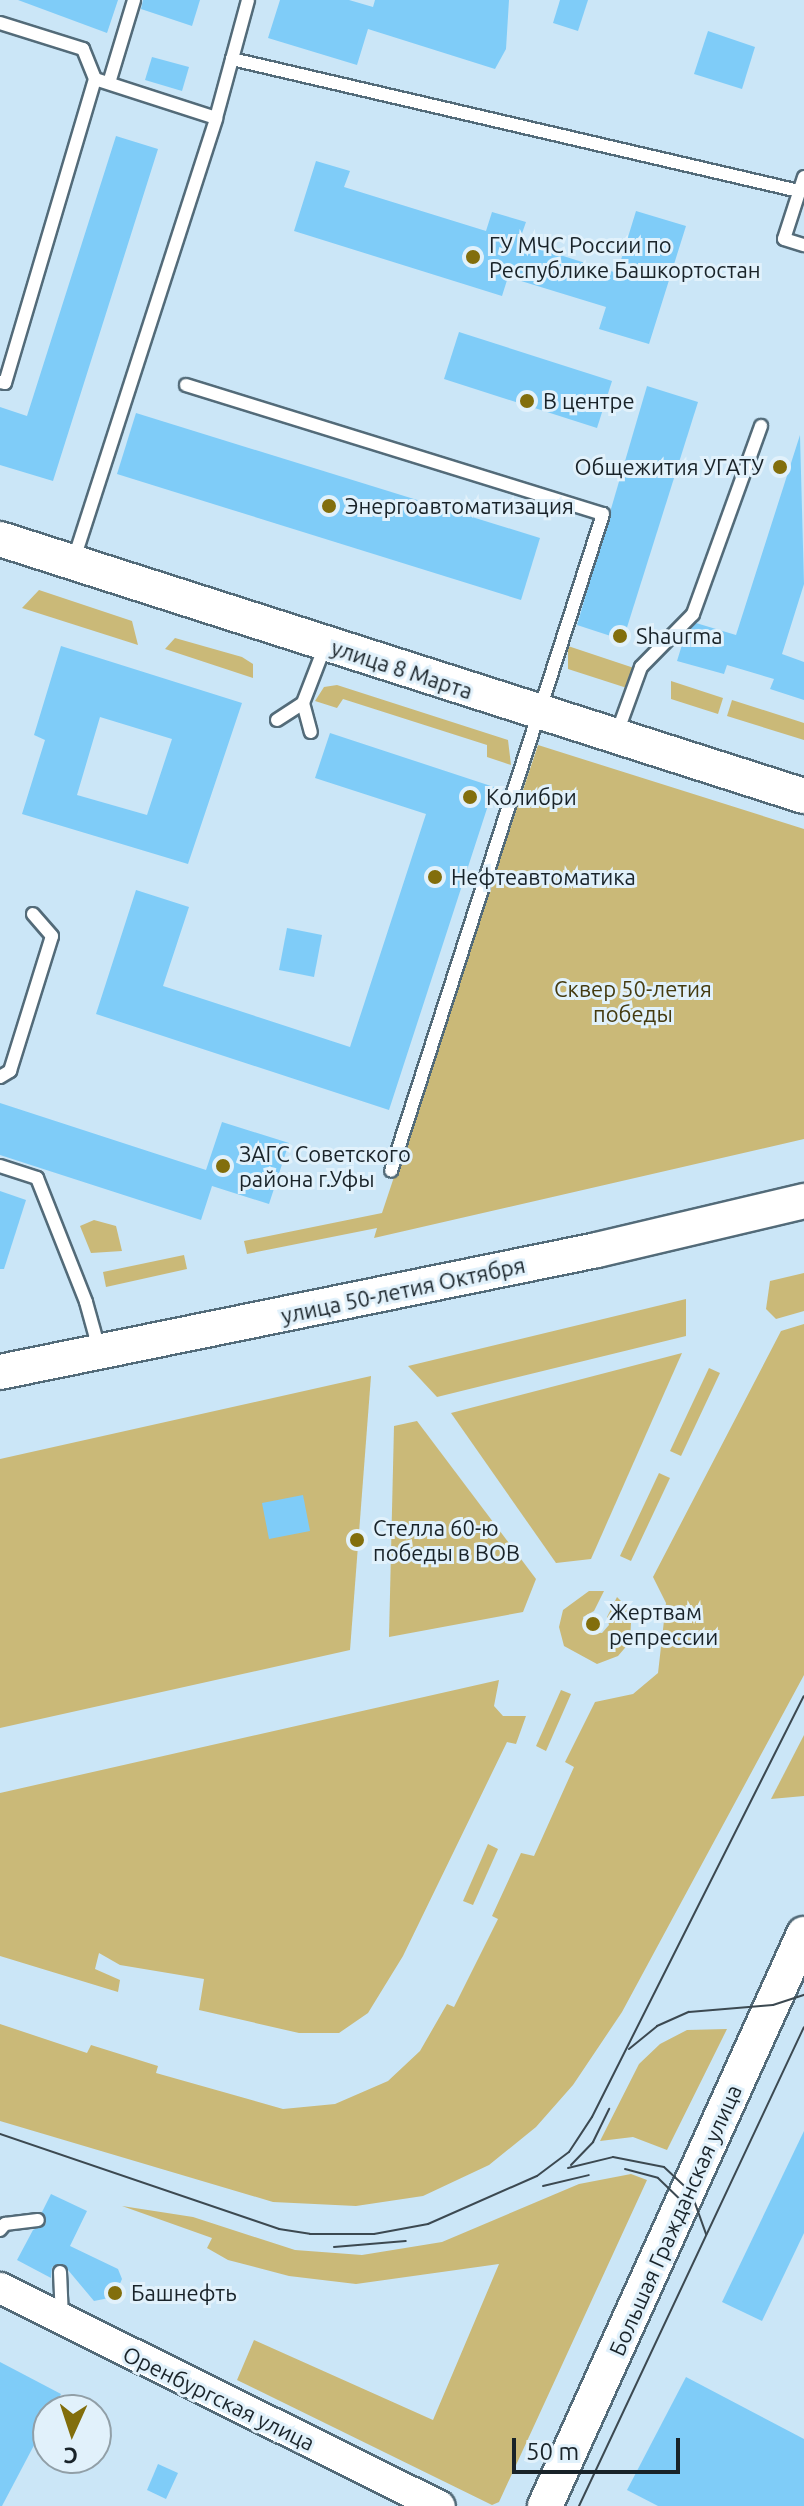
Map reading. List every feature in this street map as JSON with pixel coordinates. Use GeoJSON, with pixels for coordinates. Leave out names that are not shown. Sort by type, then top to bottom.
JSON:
{"type":"FeatureCollection","features":[{"type":"Feature","properties":{"kind":"main road","name":"улица 8 Марта"},"geometry":{"type":"LineString","coordinates":[[0,539],[804,796]]}},
{"type":"Feature","properties":{"kind":"main road","name":"улица 50-летия Октября"},"geometry":{"type":"LineString","coordinates":[[0,1372],[597,1250],[804,1201]]}},
{"type":"Feature","properties":{"kind":"main road","name":"Большая Гражданская улица"},"geometry":{"type":"LineString","coordinates":[[545,2506],[804,1934]]}},
{"type":"Feature","properties":{"kind":"street","name":"Оренбургская улица"},"geometry":{"type":"LineString","coordinates":[[0,2288],[440,2506]]}},
{"type":"Feature","properties":{"kind":"lane"},"geometry":{"type":"LineString","coordinates":[[109,83],[134,0]]}},
{"type":"Feature","properties":{"kind":"lane"},"geometry":{"type":"LineString","coordinates":[[73,563],[216,118],[248,0]]}},
{"type":"Feature","properties":{"kind":"lane"},"geometry":{"type":"LineString","coordinates":[[0,23],[83,49],[95,79],[5,383],[0,382]]}},
{"type":"Feature","properties":{"kind":"lane"},"geometry":{"type":"LineString","coordinates":[[232,59],[799,191]]}},
{"type":"Feature","properties":{"kind":"lane"},"geometry":{"type":"LineString","coordinates":[[95,79],[216,118]]}},
{"type":"Feature","properties":{"kind":"lane"},"geometry":{"type":"LineString","coordinates":[[804,177],[784,239],[804,245]]}},
{"type":"Feature","properties":{"kind":"lane"},"geometry":{"type":"LineString","coordinates":[[186,385],[603,514],[391,1171]]}},
{"type":"Feature","properties":{"kind":"lane"},"geometry":{"type":"LineString","coordinates":[[616,736],[641,667],[693,614],[761,426]]}},
{"type":"Feature","properties":{"kind":"lane"},"geometry":{"type":"LineString","coordinates":[[277,720],[303,703],[325,645]]}},
{"type":"Feature","properties":{"kind":"lane"},"geometry":{"type":"LineString","coordinates":[[303,703],[311,732]]}},
{"type":"Feature","properties":{"kind":"lane"},"geometry":{"type":"LineString","coordinates":[[0,1077],[10,1071],[52,936],[33,914]]}},
{"type":"Feature","properties":{"kind":"lane"},"geometry":{"type":"LineString","coordinates":[[0,1166],[37,1178],[86,1302],[100,1353]]}},
{"type":"Feature","properties":{"kind":"lane"},"geometry":{"type":"LineString","coordinates":[[0,2230],[5,2224],[38,2220]]}},
{"type":"Feature","properties":{"kind":"lane"},"geometry":{"type":"LineString","coordinates":[[60,2272],[62,2321]]}},
{"type":"Feature","properties":{"kind":"green space"},"geometry":{"type":"Polygon","coordinates":[[[39,590],[132,621],[138,645],[22,608],[39,590]]]}},
{"type":"Feature","properties":{"kind":"green space"},"geometry":{"type":"Polygon","coordinates":[[[175,638],[242,657],[253,664],[253,678],[165,649],[175,638]]]}},
{"type":"Feature","properties":{"kind":"green space"},"geometry":{"type":"Polygon","coordinates":[[[568,646],[637,669],[630,689],[568,669],[568,646]]]}},
{"type":"Feature","properties":{"kind":"green space"},"geometry":{"type":"Polygon","coordinates":[[[671,681],[723,698],[718,714],[671,699],[671,681]]]}},
{"type":"Feature","properties":{"kind":"green space"},"geometry":{"type":"Polygon","coordinates":[[[337,685],[508,740],[511,765],[487,757],[487,745],[343,699],[337,708],[315,701],[324,687],[337,685]]]}},
{"type":"Feature","properties":{"kind":"green space"},"geometry":{"type":"Polygon","coordinates":[[[732,700],[804,723],[804,740],[727,716],[732,700]]]}},
{"type":"Feature","properties":{"kind":"green space","name":"Сквер 50-летия победы"},"geometry":{"type":"Polygon","coordinates":[[[538,745],[804,829],[804,1139],[374,1238],[377,1228],[247,1254],[244,1241],[382,1213],[538,745]]]}},
{"type":"Feature","properties":{"kind":"green space"},"geometry":{"type":"Polygon","coordinates":[[[94,1220],[116,1226],[122,1251],[91,1253],[80,1226],[94,1220]]]}},
{"type":"Feature","properties":{"kind":"green space"},"geometry":{"type":"Polygon","coordinates":[[[184,1255],[187,1269],[106,1287],[103,1272],[184,1255]]]}},
{"type":"Feature","properties":{"kind":"green space"},"geometry":{"type":"Polygon","coordinates":[[[804,1273],[804,1311],[776,1319],[766,1309],[770,1281],[804,1273]]]}},
{"type":"Feature","properties":{"kind":"green space"},"geometry":{"type":"Polygon","coordinates":[[[686,1299],[686,1336],[437,1397],[408,1366],[686,1299]]]}},
{"type":"Feature","properties":{"kind":"green space"},"geometry":{"type":"Polygon","coordinates":[[[804,1324],[804,1675],[622,2012],[573,2085],[536,2127],[489,2165],[423,2196],[356,2206],[273,2202],[0,2121],[0,2024],[87,2053],[91,2045],[158,2066],[156,2073],[283,2109],[335,2104],[388,2081],[420,2051],[447,2004],[454,2007],[498,1919],[492,1916],[521,1853],[534,1856],[574,1767],[565,1762],[595,1702],[633,1694],[658,1673],[666,1603],[653,1577],[781,1331],[804,1324]]]}},
{"type":"Feature","properties":{"kind":"green space"},"geometry":{"type":"Polygon","coordinates":[[[682,1353],[591,1559],[556,1563],[451,1413],[682,1353]]]}},
{"type":"Feature","properties":{"kind":"green space"},"geometry":{"type":"Polygon","coordinates":[[[709,1368],[720,1373],[681,1456],[670,1451],[709,1368]]]}},
{"type":"Feature","properties":{"kind":"green space"},"geometry":{"type":"Polygon","coordinates":[[[371,1376],[350,1650],[0,1728],[0,1459],[371,1376]]]}},
{"type":"Feature","properties":{"kind":"green space"},"geometry":{"type":"Polygon","coordinates":[[[417,1421],[536,1579],[523,1612],[389,1637],[394,1426],[417,1421]]]}},
{"type":"Feature","properties":{"kind":"green space"},"geometry":{"type":"Polygon","coordinates":[[[659,1473],[670,1478],[631,1561],[620,1556],[659,1473]]]}},
{"type":"Feature","properties":{"kind":"green space"},"geometry":{"type":"Polygon","coordinates":[[[589,1591],[604,1591],[594,1611],[583,1617],[587,1632],[602,1633],[609,1625],[607,1617],[617,1597],[629,1609],[631,1623],[630,1642],[618,1656],[597,1664],[564,1646],[559,1627],[563,1610],[589,1591]]]}},
{"type":"Feature","properties":{"kind":"green space"},"geometry":{"type":"Polygon","coordinates":[[[499,1680],[494,1706],[503,1716],[526,1716],[516,1744],[507,1742],[403,1956],[368,2013],[339,2033],[299,2033],[199,2010],[204,1979],[120,1965],[99,1953],[95,1969],[120,1980],[118,1992],[0,1956],[0,1793],[499,1680]]]}},
{"type":"Feature","properties":{"kind":"green space"},"geometry":{"type":"Polygon","coordinates":[[[561,1690],[571,1694],[546,1751],[536,1746],[561,1690]]]}},
{"type":"Feature","properties":{"kind":"green space"},"geometry":{"type":"Polygon","coordinates":[[[804,1735],[804,1796],[771,1799],[804,1735]]]}},
{"type":"Feature","properties":{"kind":"green space"},"geometry":{"type":"Polygon","coordinates":[[[488,1844],[498,1849],[473,1905],[463,1901],[488,1844]]]}},
{"type":"Feature","properties":{"kind":"green space"},"geometry":{"type":"Polygon","coordinates":[[[727,2029],[667,2150],[633,2137],[600,2141],[639,2064],[660,2044],[687,2030],[727,2029]]]}},
{"type":"Feature","properties":{"kind":"green space"},"geometry":{"type":"Polygon","coordinates":[[[631,2174],[647,2180],[499,2502],[492,2505],[237,2380],[254,2340],[433,2420],[499,2264],[356,2284],[289,2276],[228,2260],[207,2248],[212,2238],[122,2206],[193,2217],[295,2250],[362,2255],[442,2242],[579,2184],[631,2174]]]}},
{"type":"Feature","properties":{"kind":"building"},"geometry":{"type":"Polygon","coordinates":[[[18,0],[118,0],[107,33],[18,0]]]}},
{"type":"Feature","properties":{"kind":"building"},"geometry":{"type":"Polygon","coordinates":[[[143,0],[200,0],[192,26],[141,9],[143,0]]]}},
{"type":"Feature","properties":{"kind":"building"},"geometry":{"type":"Polygon","coordinates":[[[280,0],[349,0],[373,7],[375,0],[509,0],[506,49],[495,69],[368,29],[357,65],[268,38],[280,0]]]}},
{"type":"Feature","properties":{"kind":"building"},"geometry":{"type":"Polygon","coordinates":[[[560,0],[588,0],[578,31],[553,23],[560,0]]]}},
{"type":"Feature","properties":{"kind":"building"},"geometry":{"type":"Polygon","coordinates":[[[708,31],[755,47],[742,89],[694,74],[708,31]]]}},
{"type":"Feature","properties":{"kind":"building"},"geometry":{"type":"Polygon","coordinates":[[[152,57],[189,67],[182,91],[145,80],[152,57]]]}},
{"type":"Feature","properties":{"kind":"building"},"geometry":{"type":"Polygon","coordinates":[[[116,136],[158,149],[53,481],[0,465],[0,407],[27,416],[116,136]]]}},
{"type":"Feature","properties":{"kind":"building","name":"ГУ МЧС России по Республике Башкортостан"},"geometry":{"type":"Polygon","coordinates":[[[316,161],[350,171],[344,187],[486,231],[492,212],[526,222],[519,242],[617,273],[636,211],[686,226],[649,344],[599,329],[606,307],[508,277],[502,296],[294,231],[316,161]]]}},
{"type":"Feature","properties":{"kind":"building"},"geometry":{"type":"Polygon","coordinates":[[[459,332],[612,381],[597,428],[444,379],[459,332]]]}},
{"type":"Feature","properties":{"kind":"building"},"geometry":{"type":"Polygon","coordinates":[[[647,386],[698,402],[623,640],[577,625],[647,386]]]}},
{"type":"Feature","properties":{"kind":"building","name":"Энергоавтоматизация"},"geometry":{"type":"Polygon","coordinates":[[[136,413],[540,538],[521,600],[117,474],[136,413]]]}},
{"type":"Feature","properties":{"kind":"building"},"geometry":{"type":"Polygon","coordinates":[[[800,435],[804,584],[782,654],[804,662],[804,700],[770,689],[774,679],[727,665],[724,674],[677,661],[685,635],[696,623],[736,635],[800,435]]]}},
{"type":"Feature","properties":{"kind":"building"},"geometry":{"type":"Polygon","coordinates":[[[61,646],[242,703],[188,864],[22,814],[45,740],[34,735],[61,646]],[[100,717],[77,795],[147,815],[172,739],[100,717]]]}},
{"type":"Feature","properties":{"kind":"building","name":"Нефтеавтоматика"},"geometry":{"type":"Polygon","coordinates":[[[330,733],[494,787],[389,1110],[96,1014],[136,890],[189,907],[163,986],[350,1047],[426,814],[315,778],[330,733]]]}},
{"type":"Feature","properties":{"kind":"building"},"geometry":{"type":"Polygon","coordinates":[[[287,928],[322,935],[314,977],[279,970],[287,928]]]}},
{"type":"Feature","properties":{"kind":"building"},"geometry":{"type":"Polygon","coordinates":[[[0,1103],[206,1170],[222,1122],[289,1143],[269,1204],[212,1186],[201,1220],[0,1155],[0,1103]]]}},
{"type":"Feature","properties":{"kind":"building"},"geometry":{"type":"Polygon","coordinates":[[[0,1191],[26,1200],[4,1269],[0,1269],[0,1191]]]}},
{"type":"Feature","properties":{"kind":"building"},"geometry":{"type":"Polygon","coordinates":[[[303,1495],[310,1531],[269,1539],[262,1503],[303,1495]]]}},
{"type":"Feature","properties":{"kind":"building"},"geometry":{"type":"Polygon","coordinates":[[[804,2131],[804,2233],[762,2321],[722,2302],[804,2131]]]}},
{"type":"Feature","properties":{"kind":"building"},"geometry":{"type":"Polygon","coordinates":[[[51,2194],[87,2211],[70,2246],[118,2269],[122,2279],[114,2297],[94,2301],[63,2264],[52,2267],[51,2278],[17,2260],[33,2230],[46,2224],[42,2212],[51,2194]]]}},
{"type":"Feature","properties":{"kind":"building"},"geometry":{"type":"Polygon","coordinates":[[[0,2362],[61,2394],[32,2394],[32,2449],[0,2506],[0,2362]]]}},
{"type":"Feature","properties":{"kind":"building"},"geometry":{"type":"Polygon","coordinates":[[[686,2377],[804,2439],[804,2506],[658,2506],[627,2490],[686,2377]]]}},
{"type":"Feature","properties":{"kind":"building"},"geometry":{"type":"Polygon","coordinates":[[[158,2464],[178,2473],[166,2499],[147,2490],[158,2464]]]}},
{"type":"Feature","properties":{"kind":"tram line"},"geometry":{"type":"LineString","coordinates":[[0,2134],[279,2229],[310,2234],[374,2234],[428,2224],[537,2176],[569,2152],[592,2117],[804,1696]]}},
{"type":"Feature","properties":{"kind":"tram line"},"geometry":{"type":"LineString","coordinates":[[629,2049],[657,2026],[689,2012],[773,2005],[804,1995]]}},
{"type":"Feature","properties":{"kind":"tram line"},"geometry":{"type":"LineString","coordinates":[[579,2506],[804,2027]]}},
{"type":"Feature","properties":{"kind":"tram line"},"geometry":{"type":"LineString","coordinates":[[571,2165],[593,2142],[609,2109]]}},
{"type":"Feature","properties":{"kind":"tram line"},"geometry":{"type":"LineString","coordinates":[[568,2168],[613,2157],[664,2167],[691,2192],[706,2234]]}},
{"type":"Feature","properties":{"kind":"tram line"},"geometry":{"type":"LineString","coordinates":[[625,2169],[658,2178],[682,2201]]}},
{"type":"Feature","properties":{"kind":"tram line"},"geometry":{"type":"LineString","coordinates":[[543,2186],[589,2175]]}},
{"type":"Feature","properties":{"kind":"tram line"},"geometry":{"type":"LineString","coordinates":[[334,2247],[406,2241]]}},
{"type":"Feature","properties":{"kind":"place","name":"ГУ МЧС России по Республике Башкортостан"},"geometry":{"type":"Point","coordinates":[473,257]}},
{"type":"Feature","properties":{"kind":"place","name":"В центре"},"geometry":{"type":"Point","coordinates":[527,401]}},
{"type":"Feature","properties":{"kind":"place","name":"Общежития УГАТУ"},"geometry":{"type":"Point","coordinates":[780,467]}},
{"type":"Feature","properties":{"kind":"place","name":"Энергоавтоматизация"},"geometry":{"type":"Point","coordinates":[329,506]}},
{"type":"Feature","properties":{"kind":"place","name":"Shaurma"},"geometry":{"type":"Point","coordinates":[620,636]}},
{"type":"Feature","properties":{"kind":"place","name":"Колибри"},"geometry":{"type":"Point","coordinates":[470,797]}},
{"type":"Feature","properties":{"kind":"place","name":"Нефтеавтоматика"},"geometry":{"type":"Point","coordinates":[435,877]}},
{"type":"Feature","properties":{"kind":"place","name":"ЗАГС Советского района г.Уфы"},"geometry":{"type":"Point","coordinates":[223,1166]}},
{"type":"Feature","properties":{"kind":"place","name":"Стелла 60-ю победы в ВОВ"},"geometry":{"type":"Point","coordinates":[357,1540]}},
{"type":"Feature","properties":{"kind":"place","name":"Жертвам репрессии"},"geometry":{"type":"Point","coordinates":[593,1624]}},
{"type":"Feature","properties":{"kind":"place","name":"Башнефть"},"geometry":{"type":"Point","coordinates":[115,2293]}}]}
